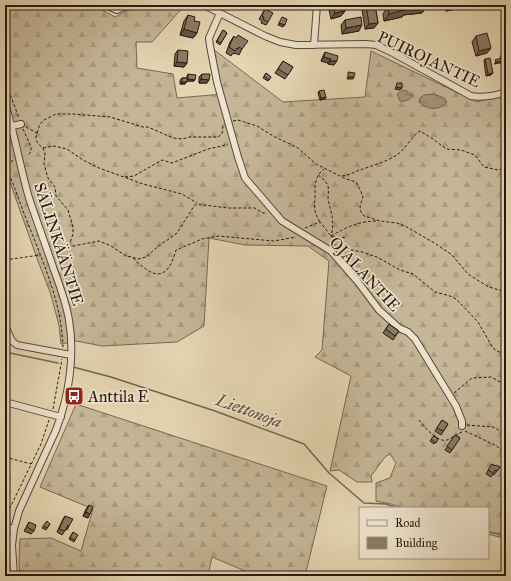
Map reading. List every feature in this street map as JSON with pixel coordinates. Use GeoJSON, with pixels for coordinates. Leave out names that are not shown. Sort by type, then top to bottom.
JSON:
{"type":"FeatureCollection","features":[{"type":"Feature","properties":{"kind":"street"},"geometry":{"type":"LineString","coordinates":[[106,5],[117,10],[128,5]]}},
{"type":"Feature","properties":{"kind":"street","name":"PUIROJANTIE"},"geometry":{"type":"LineString","coordinates":[[204,5],[280,42],[296,45],[376,45],[470,96],[479,97],[497,95],[506,92]]}},
{"type":"Feature","properties":{"kind":"street"},"geometry":{"type":"LineString","coordinates":[[314,45],[317,5]]}},
{"type":"Feature","properties":{"kind":"street","name":"OJALANTIE"},"geometry":{"type":"LineString","coordinates":[[220,13],[209,38],[210,46],[217,82],[245,178],[282,221],[332,249],[379,310],[399,328],[408,332],[415,339],[456,406],[463,428]]}},
{"type":"Feature","properties":{"kind":"street","name":"SÄLINKÄÄNTIE"},"geometry":{"type":"LineString","coordinates":[[5,104],[13,126],[25,184],[65,300],[68,313],[71,355],[69,379],[61,417],[19,511],[14,529],[12,544],[14,576]]}},
{"type":"Feature","properties":{"kind":"street"},"geometry":{"type":"LineString","coordinates":[[13,126],[21,124]]}},
{"type":"Feature","properties":{"kind":"street"},"geometry":{"type":"LineString","coordinates":[[5,326],[12,341],[17,345],[71,355]]}},
{"type":"Feature","properties":{"kind":"street"},"geometry":{"type":"LineString","coordinates":[[5,402],[61,417]]}},
{"type":"Feature","properties":{"kind":"street"},"geometry":{"type":"LineString","coordinates":[[5,527],[14,529]]}},
{"type":"Feature","properties":{"kind":"path"},"geometry":{"type":"LineString","coordinates":[[66,248],[70,244],[73,234],[73,227],[68,210],[56,196],[56,187],[48,178],[44,164],[45,154],[43,148],[37,143],[35,136],[39,130],[40,124],[44,120],[56,114],[110,117],[148,128],[173,138],[182,139],[190,137],[218,137],[222,134],[222,125],[238,120],[257,126],[273,136],[298,148],[311,160],[325,169],[356,182],[363,196],[360,207],[361,212],[364,216],[380,221]]}},
{"type":"Feature","properties":{"kind":"path"},"geometry":{"type":"LineString","coordinates":[[21,124],[36,133]]}},
{"type":"Feature","properties":{"kind":"path"},"geometry":{"type":"LineString","coordinates":[[342,177],[351,175],[358,170],[372,166],[397,155],[420,131],[446,149],[461,150],[476,155],[484,167],[498,170],[506,167]]}},
{"type":"Feature","properties":{"kind":"path"},"geometry":{"type":"LineString","coordinates":[[125,177],[134,176],[162,160],[172,163],[208,148],[222,146],[233,141]]}},
{"type":"Feature","properties":{"kind":"path"},"geometry":{"type":"LineString","coordinates":[[43,148],[54,146],[67,149],[83,160],[99,168],[143,184],[182,194],[198,204],[228,208],[255,208],[263,213],[274,212]]}},
{"type":"Feature","properties":{"kind":"path"},"geometry":{"type":"LineString","coordinates":[[5,518],[41,444],[55,402],[63,354],[61,319],[55,295],[42,256],[9,174],[9,164],[13,160]]}},
{"type":"Feature","properties":{"kind":"path"},"geometry":{"type":"LineString","coordinates":[[325,169],[318,175],[314,192],[314,209],[320,222],[335,242],[332,249],[362,252],[377,257],[400,270],[413,274],[435,292],[456,299],[478,322],[493,348],[506,355]]}},
{"type":"Feature","properties":{"kind":"path"},"geometry":{"type":"LineString","coordinates":[[318,175],[325,181],[329,188],[328,198],[334,225],[332,236]]}},
{"type":"Feature","properties":{"kind":"path"},"geometry":{"type":"LineString","coordinates":[[48,252],[99,241],[111,246],[126,256],[138,259],[146,257],[162,243],[177,233],[194,206],[198,204]]}},
{"type":"Feature","properties":{"kind":"path"},"geometry":{"type":"LineString","coordinates":[[332,236],[346,227],[363,221],[398,223],[430,240],[452,255],[468,274],[489,287],[506,292]]}},
{"type":"Feature","properties":{"kind":"path"},"geometry":{"type":"LineString","coordinates":[[132,258],[145,269],[152,273],[159,274],[163,273],[167,268],[176,250],[202,239],[222,236],[242,239],[283,240],[296,237],[306,227],[320,222]]}},
{"type":"Feature","properties":{"kind":"path"},"geometry":{"type":"LineString","coordinates":[[332,236],[347,238]]}},
{"type":"Feature","properties":{"kind":"path"},"geometry":{"type":"LineString","coordinates":[[5,260],[41,255]]}},
{"type":"Feature","properties":{"kind":"path"},"geometry":{"type":"LineString","coordinates":[[449,396],[472,378],[490,377],[506,385]]}},
{"type":"Feature","properties":{"kind":"path"},"geometry":{"type":"LineString","coordinates":[[419,420],[427,430],[440,440],[447,440],[463,428],[475,425],[493,427],[506,434]]}},
{"type":"Feature","properties":{"kind":"path"},"geometry":{"type":"LineString","coordinates":[[463,428],[497,446],[503,453],[505,461]]}},
{"type":"Feature","properties":{"kind":"path"},"geometry":{"type":"LineString","coordinates":[[5,457],[31,464]]}},
{"type":"Feature","properties":{"kind":"path"},"geometry":{"type":"LineString","coordinates":[[5,470],[8,471],[10,476],[10,483],[5,500]]}},
{"type":"Feature","properties":{"kind":"path"},"geometry":{"type":"LineString","coordinates":[[5,566],[6,576]]}},
{"type":"Feature","properties":{"kind":"green space"},"geometry":{"type":"Polygon","coordinates":[[[5,5],[93,5],[115,17],[139,5],[185,5],[152,42],[136,42],[137,68],[173,74],[177,98],[223,94],[213,49],[283,102],[365,97],[371,51],[477,102],[506,94],[506,539],[489,534],[489,507],[400,507],[376,501],[376,483],[390,478],[396,463],[390,454],[385,457],[371,476],[372,482],[357,482],[339,470],[330,471],[351,376],[315,357],[322,350],[329,261],[308,246],[245,245],[209,238],[204,326],[177,342],[102,346],[76,341],[61,344],[59,325],[50,292],[5,168],[5,5]]]}},
{"type":"Feature","properties":{"kind":"green space"},"geometry":{"type":"Polygon","coordinates":[[[76,404],[327,486],[305,576],[257,576],[212,557],[208,576],[20,576],[20,539],[51,538],[81,551],[93,509],[40,487],[76,404]]]}},
{"type":"Feature","properties":{"kind":"water"},"geometry":{"type":"Polygon","coordinates":[[[403,90],[407,91],[413,96],[410,99],[400,101],[397,94],[403,90]]]}},
{"type":"Feature","properties":{"kind":"water"},"geometry":{"type":"Polygon","coordinates":[[[434,94],[444,98],[447,102],[441,107],[430,108],[419,102],[420,98],[424,95],[434,94]]]}},
{"type":"Feature","properties":{"kind":"building"},"geometry":{"type":"Polygon","coordinates":[[[333,5],[344,5],[345,11],[335,13],[333,5]]]}},
{"type":"Feature","properties":{"kind":"building"},"geometry":{"type":"Polygon","coordinates":[[[366,5],[375,5],[378,23],[369,24],[366,5]]]}},
{"type":"Feature","properties":{"kind":"building"},"geometry":{"type":"Polygon","coordinates":[[[389,5],[427,6],[407,8],[408,9],[389,14],[389,5]]]}},
{"type":"Feature","properties":{"kind":"building"},"geometry":{"type":"Polygon","coordinates":[[[265,9],[273,13],[268,22],[263,19],[264,17],[262,16],[265,9]]]}},
{"type":"Feature","properties":{"kind":"building"},"geometry":{"type":"Polygon","coordinates":[[[188,15],[195,17],[194,21],[200,22],[197,33],[184,29],[188,15]]]}},
{"type":"Feature","properties":{"kind":"building"},"geometry":{"type":"Polygon","coordinates":[[[282,17],[287,19],[285,25],[279,23],[282,17]]]}},
{"type":"Feature","properties":{"kind":"building"},"geometry":{"type":"Polygon","coordinates":[[[361,17],[362,25],[346,28],[345,20],[361,17]]]}},
{"type":"Feature","properties":{"kind":"building"},"geometry":{"type":"Polygon","coordinates":[[[223,30],[227,33],[221,43],[217,41],[223,30]]]}},
{"type":"Feature","properties":{"kind":"building"},"geometry":{"type":"Polygon","coordinates":[[[487,33],[491,48],[479,51],[476,36],[487,33]]]}},
{"type":"Feature","properties":{"kind":"building"},"geometry":{"type":"Polygon","coordinates":[[[238,35],[248,41],[242,49],[239,47],[235,51],[229,47],[234,36],[236,38],[238,35]]]}},
{"type":"Feature","properties":{"kind":"building"},"geometry":{"type":"Polygon","coordinates":[[[178,50],[188,51],[187,63],[177,62],[178,50]]]}},
{"type":"Feature","properties":{"kind":"building"},"geometry":{"type":"Polygon","coordinates":[[[325,52],[338,56],[337,61],[330,61],[331,59],[324,57],[325,52]]]}},
{"type":"Feature","properties":{"kind":"building"},"geometry":{"type":"Polygon","coordinates":[[[506,55],[506,60],[496,62],[495,60],[501,58],[500,56],[506,55]]]}},
{"type":"Feature","properties":{"kind":"building"},"geometry":{"type":"Polygon","coordinates":[[[490,58],[493,73],[488,74],[485,59],[490,58]]]}},
{"type":"Feature","properties":{"kind":"building"},"geometry":{"type":"Polygon","coordinates":[[[283,61],[293,67],[288,75],[278,69],[283,61]]]}},
{"type":"Feature","properties":{"kind":"building"},"geometry":{"type":"Polygon","coordinates":[[[348,72],[355,73],[354,77],[348,77],[348,72]]]}},
{"type":"Feature","properties":{"kind":"building"},"geometry":{"type":"Polygon","coordinates":[[[266,73],[271,77],[269,80],[264,76],[266,73]]]}},
{"type":"Feature","properties":{"kind":"building"},"geometry":{"type":"Polygon","coordinates":[[[188,74],[196,75],[195,80],[188,79],[188,74]]]}},
{"type":"Feature","properties":{"kind":"building"},"geometry":{"type":"Polygon","coordinates":[[[202,74],[210,74],[209,80],[201,79],[202,74]]]}},
{"type":"Feature","properties":{"kind":"building"},"geometry":{"type":"Polygon","coordinates":[[[182,78],[187,78],[187,82],[182,82],[182,78]]]}},
{"type":"Feature","properties":{"kind":"building"},"geometry":{"type":"Polygon","coordinates":[[[397,83],[402,83],[402,88],[396,87],[397,83]]]}},
{"type":"Feature","properties":{"kind":"building"},"geometry":{"type":"Polygon","coordinates":[[[324,90],[326,97],[321,98],[319,91],[324,90]]]}},
{"type":"Feature","properties":{"kind":"building"},"geometry":{"type":"Polygon","coordinates":[[[389,324],[399,331],[395,336],[386,329],[389,324]]]}},
{"type":"Feature","properties":{"kind":"building"},"geometry":{"type":"Polygon","coordinates":[[[442,420],[448,424],[443,431],[437,428],[442,420]]]}},
{"type":"Feature","properties":{"kind":"building"},"geometry":{"type":"Polygon","coordinates":[[[455,435],[460,438],[452,450],[447,446],[455,435]]]}},
{"type":"Feature","properties":{"kind":"building"},"geometry":{"type":"Polygon","coordinates":[[[434,436],[438,439],[436,443],[431,439],[434,436]]]}},
{"type":"Feature","properties":{"kind":"building"},"geometry":{"type":"Polygon","coordinates":[[[492,464],[500,467],[493,473],[488,470],[492,464]]]}},
{"type":"Feature","properties":{"kind":"building"},"geometry":{"type":"Polygon","coordinates":[[[89,505],[93,507],[90,514],[86,512],[89,505]]]}},
{"type":"Feature","properties":{"kind":"building"},"geometry":{"type":"Polygon","coordinates":[[[65,516],[73,519],[65,531],[59,529],[65,516]]]}},
{"type":"Feature","properties":{"kind":"building"},"geometry":{"type":"Polygon","coordinates":[[[47,521],[50,524],[47,528],[43,526],[47,521]]]}},
{"type":"Feature","properties":{"kind":"building"},"geometry":{"type":"Polygon","coordinates":[[[29,522],[36,525],[34,531],[27,527],[29,522]]]}},
{"type":"Feature","properties":{"kind":"building"},"geometry":{"type":"Polygon","coordinates":[[[73,532],[78,535],[75,540],[70,538],[73,532]]]}},
{"type":"Feature","properties":{"kind":"waterway","name":"Liettonoja"},"geometry":{"type":"LineString","coordinates":[[5,352],[58,363]]}},
{"type":"Feature","properties":{"kind":"waterway","name":"Liettonoja"},"geometry":{"type":"LineString","coordinates":[[73,367],[111,377],[215,411],[304,444],[329,473],[364,503],[386,504],[394,507]]}},
{"type":"Feature","properties":{"kind":"waterway","name":"Liettonoja"},"geometry":{"type":"LineString","coordinates":[[489,532],[506,535]]}},
{"type":"Feature","properties":{"kind":"place","name":"Anttila E"},"geometry":{"type":"Point","coordinates":[74,396]}}]}
